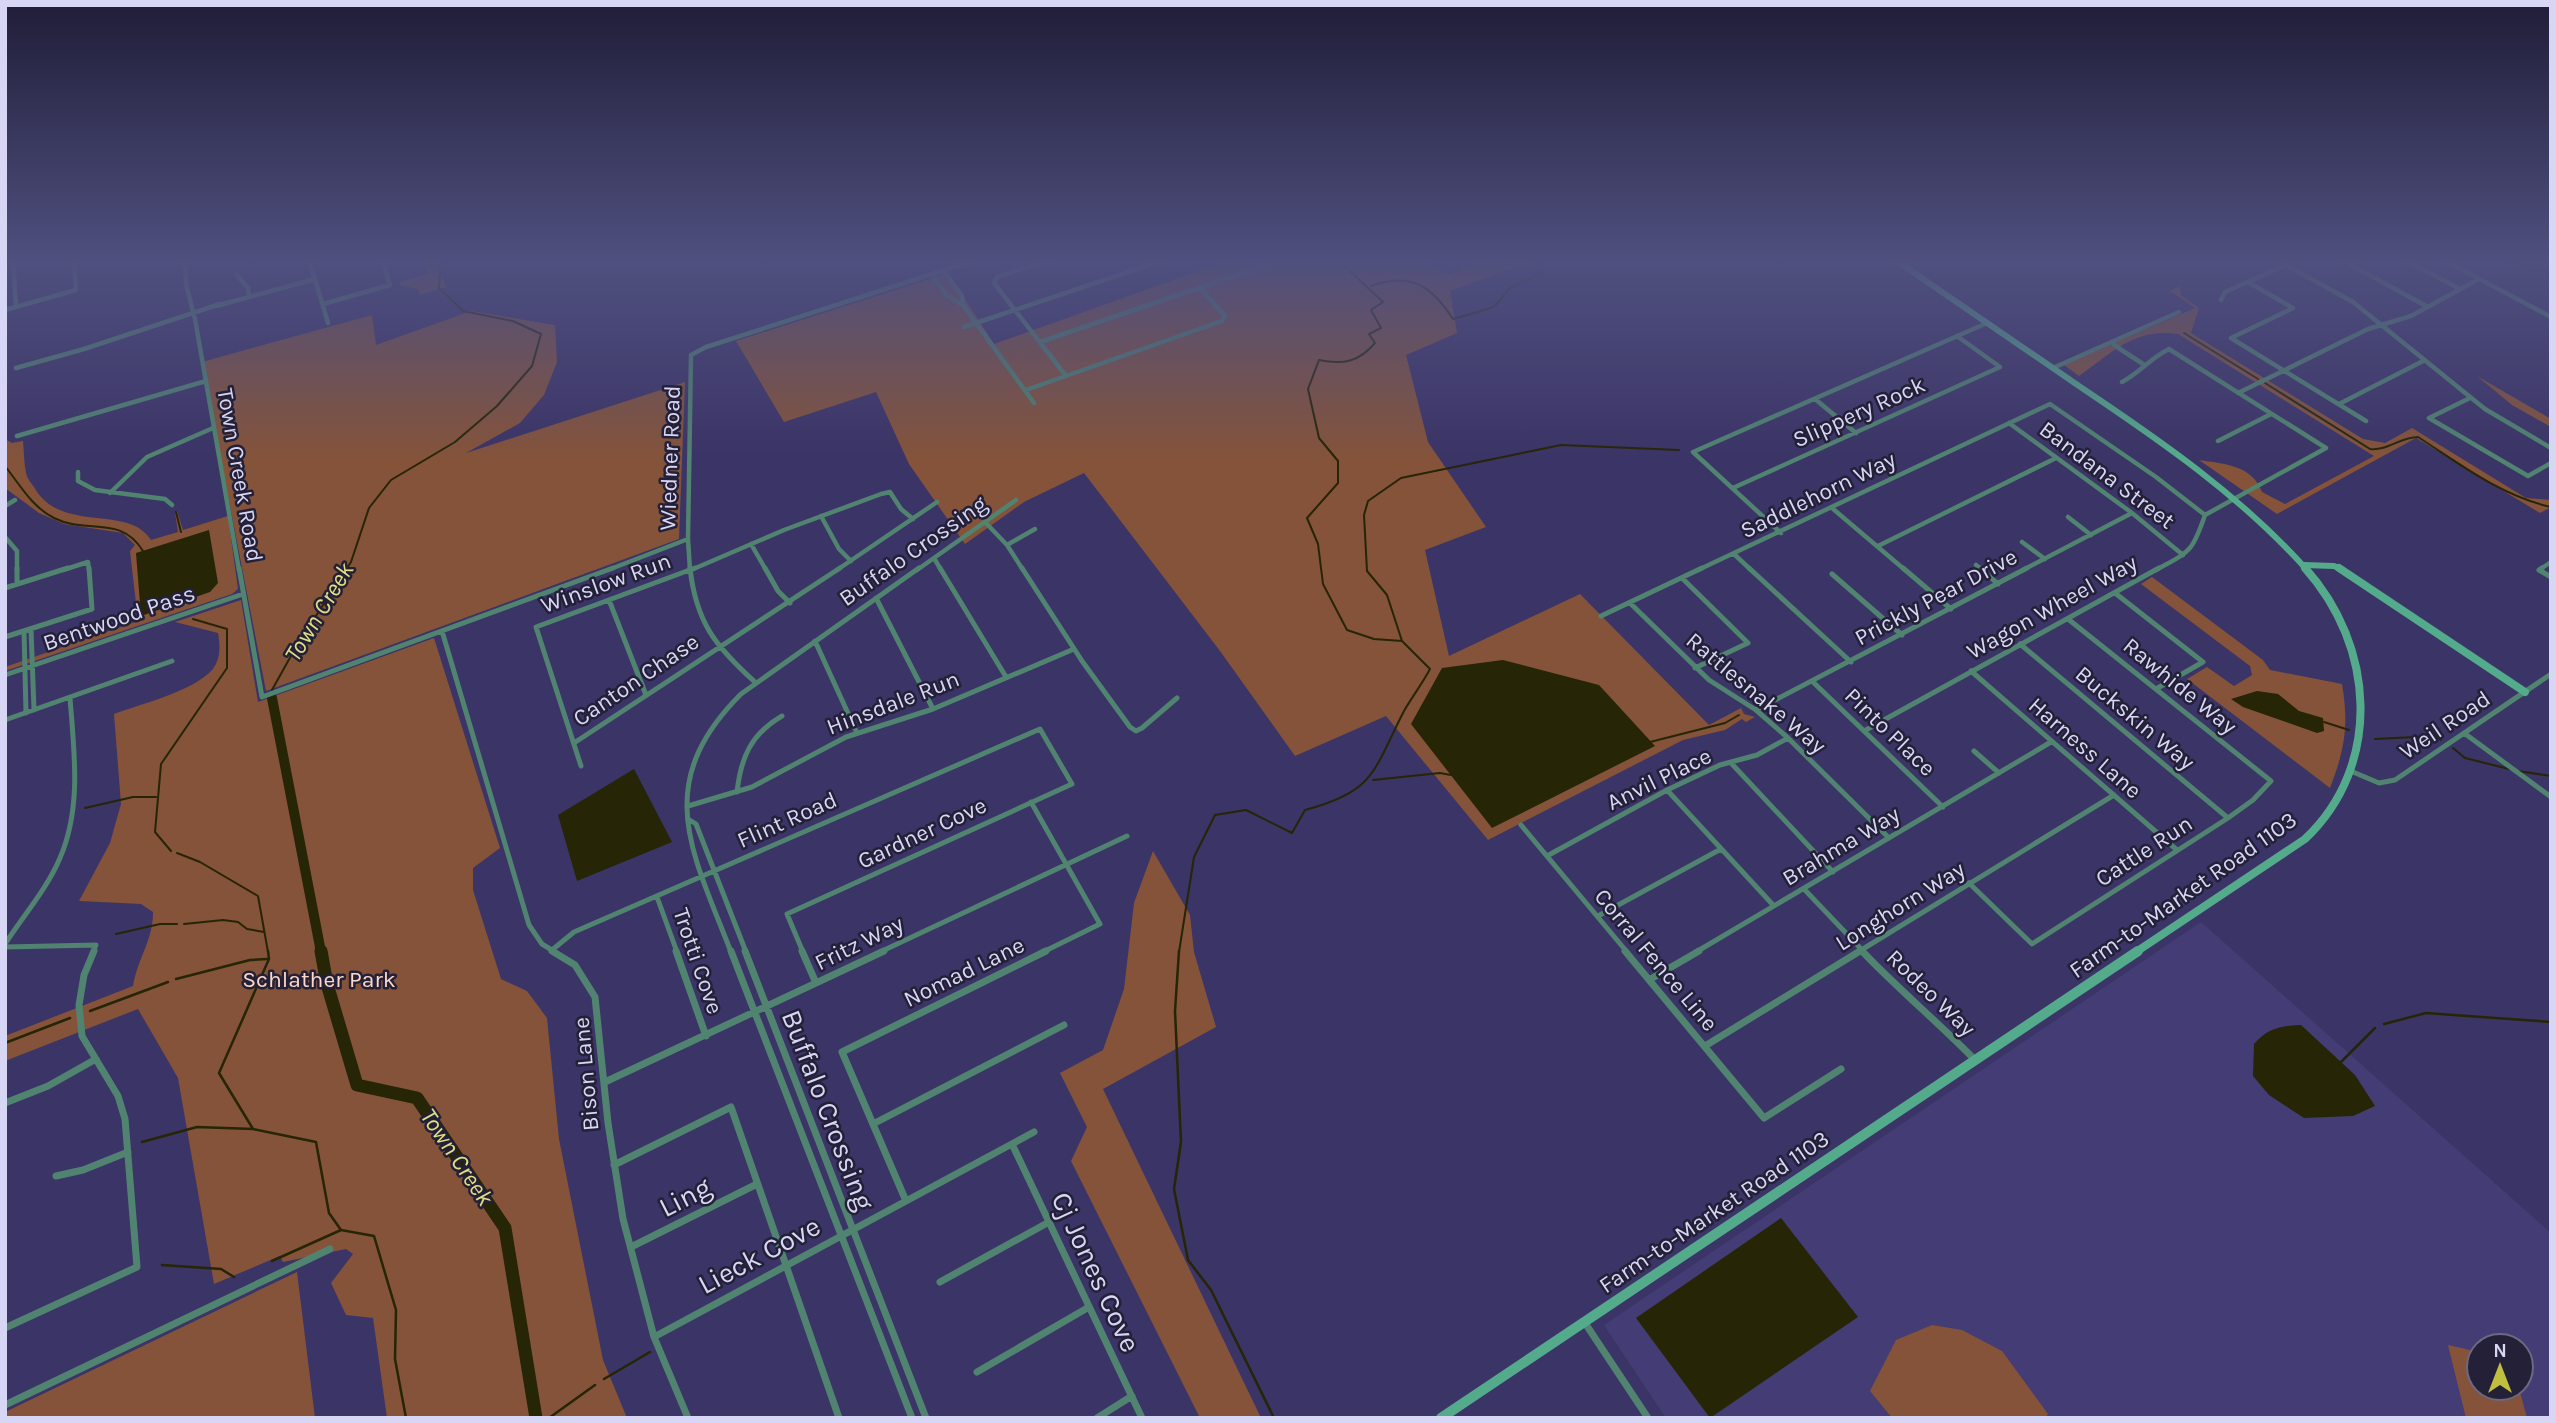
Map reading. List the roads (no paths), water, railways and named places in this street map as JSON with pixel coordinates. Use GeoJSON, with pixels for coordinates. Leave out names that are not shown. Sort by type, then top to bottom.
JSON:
{"type":"FeatureCollection","features":[{"type":"Feature","properties":{"kind":"main road","name":"Farm-to-Market Road 1103"},"geometry":{"type":"LineString","coordinates":[[1441,1418],[2305,839],[2324,820],[2353,772],[2362,725],[2360,678],[2352,651],[2334,612],[2304,565],[2270,527],[2238,498],[1991,325]]}},
{"type":"Feature","properties":{"kind":"main road"},"geometry":{"type":"LineString","coordinates":[[2304,565],[2334,566],[2354,576],[2525,692]]}},
{"type":"Feature","properties":{"kind":"street"},"geometry":{"type":"LineString","coordinates":[[16,368],[156,325]]}},
{"type":"Feature","properties":{"kind":"street","name":"Town Creek Road"},"geometry":{"type":"LineString","coordinates":[[195,325],[262,696]]}},
{"type":"Feature","properties":{"kind":"street","name":"Wiedner Road"},"geometry":{"type":"LineString","coordinates":[[262,696],[688,540],[691,355],[698,350],[774,325]]}},
{"type":"Feature","properties":{"kind":"street"},"geometry":{"type":"LineString","coordinates":[[964,327],[969,325]]}},
{"type":"Feature","properties":{"kind":"street"},"geometry":{"type":"LineString","coordinates":[[978,325],[1034,403]]}},
{"type":"Feature","properties":{"kind":"street"},"geometry":{"type":"LineString","coordinates":[[1027,325],[1066,376]]}},
{"type":"Feature","properties":{"kind":"street"},"geometry":{"type":"LineString","coordinates":[[1040,342],[1088,325]]}},
{"type":"Feature","properties":{"kind":"street"},"geometry":{"type":"LineString","coordinates":[[1026,390],[1210,325]]}},
{"type":"Feature","properties":{"kind":"street"},"geometry":{"type":"LineString","coordinates":[[1781,533],[1693,452],[1981,325]]}},
{"type":"Feature","properties":{"kind":"street"},"geometry":{"type":"LineString","coordinates":[[2053,368],[2149,325]]}},
{"type":"Feature","properties":{"kind":"street"},"geometry":{"type":"LineString","coordinates":[[2257,325],[2231,338],[2366,421]]}},
{"type":"Feature","properties":{"kind":"street"},"geometry":{"type":"LineString","coordinates":[[2238,393],[2368,329],[2383,326],[2496,417],[2551,448]]}},
{"type":"Feature","properties":{"kind":"street","name":"Slippery Rock"},"geometry":{"type":"LineString","coordinates":[[1732,488],[2000,368],[1957,336]]}},
{"type":"Feature","properties":{"kind":"street"},"geometry":{"type":"LineString","coordinates":[[2114,345],[2143,364]]}},
{"type":"Feature","properties":{"kind":"street"},"geometry":{"type":"LineString","coordinates":[[2122,382],[2135,375],[2143,364],[2169,349],[2326,448],[2205,515]]}},
{"type":"Feature","properties":{"kind":"street"},"geometry":{"type":"LineString","coordinates":[[2339,404],[2425,360]]}},
{"type":"Feature","properties":{"kind":"street"},"geometry":{"type":"LineString","coordinates":[[17,436],[206,381]]}},
{"type":"Feature","properties":{"kind":"street"},"geometry":{"type":"LineString","coordinates":[[2470,398],[2430,418],[2528,476],[2551,463]]}},
{"type":"Feature","properties":{"kind":"street"},"geometry":{"type":"LineString","coordinates":[[1815,399],[1856,433]]}},
{"type":"Feature","properties":{"kind":"street","name":"Saddlehorn Way"},"geometry":{"type":"LineString","coordinates":[[1601,615],[1781,533],[2050,404],[2174,490],[2205,515]]}},
{"type":"Feature","properties":{"kind":"street"},"geometry":{"type":"LineString","coordinates":[[2218,442],[2271,414]]}},
{"type":"Feature","properties":{"kind":"street","name":"Bandana Street"},"geometry":{"type":"LineString","coordinates":[[2009,423],[2132,513],[2183,555]]}},
{"type":"Feature","properties":{"kind":"street"},"geometry":{"type":"LineString","coordinates":[[110,493],[148,457],[190,437],[213,430]]}},
{"type":"Feature","properties":{"kind":"street"},"geometry":{"type":"LineString","coordinates":[[1878,546],[2056,458]]}},
{"type":"Feature","properties":{"kind":"street"},"geometry":{"type":"LineString","coordinates":[[78,472],[78,481],[84,485],[110,493],[164,499],[172,505]]}},
{"type":"Feature","properties":{"kind":"street","name":"Winslow Run"},"geometry":{"type":"LineString","coordinates":[[573,743],[536,627],[689,571],[821,516],[890,492],[901,509],[913,519]]}},
{"type":"Feature","properties":{"kind":"street"},"geometry":{"type":"LineString","coordinates":[[5,506],[15,500]]}},
{"type":"Feature","properties":{"kind":"street","name":"Buffalo Crossing"},"geometry":{"type":"LineString","coordinates":[[912,1418],[702,877],[687,829],[687,791],[704,737],[720,715],[756,683],[1016,500]]}},
{"type":"Feature","properties":{"kind":"street","name":"Canton Chase"},"geometry":{"type":"LineString","coordinates":[[573,743],[717,647],[790,603],[937,502]]}},
{"type":"Feature","properties":{"kind":"street"},"geometry":{"type":"LineString","coordinates":[[1832,508],[1951,609]]}},
{"type":"Feature","properties":{"kind":"street","name":"Prickly Pear Drive"},"geometry":{"type":"LineString","coordinates":[[1756,710],[2132,513]]}},
{"type":"Feature","properties":{"kind":"street","name":"Wagon Wheel Way"},"geometry":{"type":"LineString","coordinates":[[1864,731],[2183,555],[2195,545],[2205,515]]}},
{"type":"Feature","properties":{"kind":"street"},"geometry":{"type":"LineString","coordinates":[[821,516],[839,549],[852,561]]}},
{"type":"Feature","properties":{"kind":"street"},"geometry":{"type":"LineString","coordinates":[[2068,517],[2091,535]]}},
{"type":"Feature","properties":{"kind":"street"},"geometry":{"type":"LineString","coordinates":[[985,522],[1007,545],[1074,649],[1125,721],[1136,731],[1177,698]]}},
{"type":"Feature","properties":{"kind":"street"},"geometry":{"type":"LineString","coordinates":[[1007,545],[1035,529]]}},
{"type":"Feature","properties":{"kind":"street"},"geometry":{"type":"LineString","coordinates":[[5,537],[18,551],[17,584]]}},
{"type":"Feature","properties":{"kind":"street"},"geometry":{"type":"LineString","coordinates":[[688,540],[689,571],[698,614],[717,647],[756,683]]}},
{"type":"Feature","properties":{"kind":"street"},"geometry":{"type":"LineString","coordinates":[[2022,542],[2045,559]]}},
{"type":"Feature","properties":{"kind":"street"},"geometry":{"type":"LineString","coordinates":[[751,544],[761,556],[776,589],[790,603]]}},
{"type":"Feature","properties":{"kind":"street"},"geometry":{"type":"LineString","coordinates":[[1734,554],[1850,662]]}},
{"type":"Feature","properties":{"kind":"street"},"geometry":{"type":"LineString","coordinates":[[934,558],[1006,677]]}},
{"type":"Feature","properties":{"kind":"street"},"geometry":{"type":"LineString","coordinates":[[5,588],[88,562],[92,609],[5,637]]}},
{"type":"Feature","properties":{"kind":"street"},"geometry":{"type":"LineString","coordinates":[[2551,562],[2539,570],[2551,578]]}},
{"type":"Feature","properties":{"kind":"street"},"geometry":{"type":"LineString","coordinates":[[1976,565],[1998,584]]}},
{"type":"Feature","properties":{"kind":"street"},"geometry":{"type":"LineString","coordinates":[[1832,574],[1902,635]]}},
{"type":"Feature","properties":{"kind":"street"},"geometry":{"type":"LineString","coordinates":[[1682,578],[1748,643],[1695,668]]}},
{"type":"Feature","properties":{"kind":"street"},"geometry":{"type":"LineString","coordinates":[[2115,593],[2203,662],[2156,689]]}},
{"type":"Feature","properties":{"kind":"street","name":"Bentwood Pass"},"geometry":{"type":"LineString","coordinates":[[5,675],[243,594]]}},
{"type":"Feature","properties":{"kind":"street"},"geometry":{"type":"LineString","coordinates":[[876,598],[933,709]]}},
{"type":"Feature","properties":{"kind":"street"},"geometry":{"type":"LineString","coordinates":[[609,600],[646,695]]}},
{"type":"Feature","properties":{"kind":"street","name":"Rattlesnake Way"},"geometry":{"type":"LineString","coordinates":[[1629,603],[1709,680],[1756,710],[1788,738],[1889,838]]}},
{"type":"Feature","properties":{"kind":"street","name":"Rawhide Way"},"geometry":{"type":"LineString","coordinates":[[2067,619],[2271,781]]}},
{"type":"Feature","properties":{"kind":"street"},"geometry":{"type":"LineString","coordinates":[[31,629],[34,710]]}},
{"type":"Feature","properties":{"kind":"street"},"geometry":{"type":"LineString","coordinates":[[24,631],[27,667],[26,713]]}},
{"type":"Feature","properties":{"kind":"street","name":"Bison Lane"},"geometry":{"type":"LineString","coordinates":[[442,631],[528,925],[537,939],[575,965],[595,997],[623,1219],[654,1337],[688,1418]]}},
{"type":"Feature","properties":{"kind":"street"},"geometry":{"type":"LineString","coordinates":[[815,641],[857,733]]}},
{"type":"Feature","properties":{"kind":"street","name":"Buckskin Way"},"geometry":{"type":"LineString","coordinates":[[2020,645],[2228,818]]}},
{"type":"Feature","properties":{"kind":"street","name":"Hinsdale Run"},"geometry":{"type":"LineString","coordinates":[[688,806],[737,792],[773,777],[857,733],[933,709],[1074,649]]}},
{"type":"Feature","properties":{"kind":"street"},"geometry":{"type":"LineString","coordinates":[[5,720],[172,661]]}},
{"type":"Feature","properties":{"kind":"street","name":"Harness Lane"},"geometry":{"type":"LineString","coordinates":[[1971,671],[2177,850]]}},
{"type":"Feature","properties":{"kind":"street","name":"Weil Road"},"geometry":{"type":"LineString","coordinates":[[2353,772],[2379,783],[2388,783],[2551,674]]}},
{"type":"Feature","properties":{"kind":"street","name":"Pinto Place"},"geometry":{"type":"LineString","coordinates":[[1813,682],[1942,807]]}},
{"type":"Feature","properties":{"kind":"street"},"geometry":{"type":"LineString","coordinates":[[5,946],[43,889],[69,835],[75,807],[70,698]]}},
{"type":"Feature","properties":{"kind":"street"},"geometry":{"type":"LineString","coordinates":[[737,792],[743,760],[751,741],[762,726],[782,716]]}},
{"type":"Feature","properties":{"kind":"street","name":"Flint Road"},"geometry":{"type":"LineString","coordinates":[[552,950],[574,932],[1040,729]]}},
{"type":"Feature","properties":{"kind":"street","name":"Gardner Cove"},"geometry":{"type":"LineString","coordinates":[[816,983],[787,914],[1072,784],[1040,729]]}},
{"type":"Feature","properties":{"kind":"street"},"geometry":{"type":"LineString","coordinates":[[2464,733],[2551,797]]}},
{"type":"Feature","properties":{"kind":"street","name":"Anvil Place"},"geometry":{"type":"LineString","coordinates":[[1547,856],[1667,790],[1720,765],[1732,764],[1757,755],[1788,738]]}},
{"type":"Feature","properties":{"kind":"street","name":"Brahma Way"},"geometry":{"type":"LineString","coordinates":[[1649,980],[2051,742]]}},
{"type":"Feature","properties":{"kind":"street"},"geometry":{"type":"LineString","coordinates":[[573,743],[581,766]]}},
{"type":"Feature","properties":{"kind":"street"},"geometry":{"type":"LineString","coordinates":[[1974,751],[1999,774]]}},
{"type":"Feature","properties":{"kind":"street"},"geometry":{"type":"LineString","coordinates":[[1732,764],[1833,872]]}},
{"type":"Feature","properties":{"kind":"street","name":"Cattle Run"},"geometry":{"type":"LineString","coordinates":[[1969,883],[2032,944],[2228,818],[2253,800],[2271,781]]}},
{"type":"Feature","properties":{"kind":"street"},"geometry":{"type":"LineString","coordinates":[[1667,790],[1774,906]]}},
{"type":"Feature","properties":{"kind":"street","name":"Longhorn Way"},"geometry":{"type":"LineString","coordinates":[[1705,1046],[2114,795]]}},
{"type":"Feature","properties":{"kind":"street"},"geometry":{"type":"LineString","coordinates":[[1031,802],[1066,863]]}},
{"type":"Feature","properties":{"kind":"street","name":"Buffalo Crossing"},"geometry":{"type":"LineString","coordinates":[[688,819],[696,824],[926,1418]]}},
{"type":"Feature","properties":{"kind":"street","name":"Corral Fence Line"},"geometry":{"type":"LineString","coordinates":[[1521,825],[1764,1118],[1841,1069]]}},
{"type":"Feature","properties":{"kind":"street","name":"Fritz Way"},"geometry":{"type":"LineString","coordinates":[[605,1082],[1127,836]]}},
{"type":"Feature","properties":{"kind":"street"},"geometry":{"type":"LineString","coordinates":[[1598,916],[1721,849]]}},
{"type":"Feature","properties":{"kind":"street","name":"Nomad Lane"},"geometry":{"type":"LineString","coordinates":[[873,1124],[842,1052],[1100,924],[1066,863]]}},
{"type":"Feature","properties":{"kind":"street","name":"Rodeo Way"},"geometry":{"type":"LineString","coordinates":[[1804,889],[1899,990],[1937,1021],[1976,1061]]}},
{"type":"Feature","properties":{"kind":"street","name":"Trotti Cove"},"geometry":{"type":"LineString","coordinates":[[657,897],[706,1036]]}},
{"type":"Feature","properties":{"kind":"street"},"geometry":{"type":"LineString","coordinates":[[5,946],[96,945],[84,975],[79,1005],[82,1036],[118,1096],[125,1119],[137,1267],[5,1328]]}},
{"type":"Feature","properties":{"kind":"street"},"geometry":{"type":"LineString","coordinates":[[905,1201],[873,1124],[1064,1025]]}},
{"type":"Feature","properties":{"kind":"street"},"geometry":{"type":"LineString","coordinates":[[5,1103],[48,1086],[96,1059]]}},
{"type":"Feature","properties":{"kind":"street"},"geometry":{"type":"LineString","coordinates":[[614,1164],[731,1107],[839,1418]]}},
{"type":"Feature","properties":{"kind":"street","name":"Lieck Cove"},"geometry":{"type":"LineString","coordinates":[[654,1337],[1034,1132]]}},
{"type":"Feature","properties":{"kind":"street","name":"Cj Jones Cove"},"geometry":{"type":"LineString","coordinates":[[1012,1144],[1142,1418]]}},
{"type":"Feature","properties":{"kind":"street"},"geometry":{"type":"LineString","coordinates":[[56,1176],[83,1170],[128,1152]]}},
{"type":"Feature","properties":{"kind":"street","name":"Ling"},"geometry":{"type":"LineString","coordinates":[[631,1247],[757,1184]]}},
{"type":"Feature","properties":{"kind":"street"},"geometry":{"type":"LineString","coordinates":[[940,1282],[1049,1222]]}},
{"type":"Feature","properties":{"kind":"street"},"geometry":{"type":"LineString","coordinates":[[5,1405],[330,1249]]}},
{"type":"Feature","properties":{"kind":"street"},"geometry":{"type":"LineString","coordinates":[[977,1372],[1089,1307]]}},
{"type":"Feature","properties":{"kind":"street"},"geometry":{"type":"LineString","coordinates":[[1585,1323],[1648,1418]]}},
{"type":"Feature","properties":{"kind":"street"},"geometry":{"type":"LineString","coordinates":[[1097,1418],[1132,1396]]}},
{"type":"Feature","properties":{"kind":"waterway","name":"Town Creek"},"geometry":{"type":"LineString","coordinates":[[272,690],[297,645],[351,562],[369,508],[391,480],[455,442],[497,406],[532,366],[541,334],[522,325]]}},
{"type":"Feature","properties":{"kind":"waterway"},"geometry":{"type":"LineString","coordinates":[[1380,325],[1381,328],[1369,334],[1375,343],[1357,358],[1343,362],[1319,360],[1308,389],[1319,438],[1338,461],[1338,483],[1307,518],[1318,544],[1323,584],[1347,630],[1374,639],[1402,641]]}},
{"type":"Feature","properties":{"kind":"waterway"},"geometry":{"type":"LineString","coordinates":[[2184,333],[2258,379]]}},
{"type":"Feature","properties":{"kind":"waterway"},"geometry":{"type":"LineString","coordinates":[[2265,383],[2370,449],[2383,448],[2418,437],[2498,487],[2551,507]]}},
{"type":"Feature","properties":{"kind":"waterway"},"geometry":{"type":"LineString","coordinates":[[1402,641],[1387,595],[1367,571],[1364,515],[1368,501],[1401,478],[1561,445],[1679,450]]}},
{"type":"Feature","properties":{"kind":"waterway"},"geometry":{"type":"LineString","coordinates":[[5,466],[39,508],[54,518],[66,523],[102,527],[124,533],[143,551]]}},
{"type":"Feature","properties":{"kind":"waterway"},"geometry":{"type":"LineString","coordinates":[[176,512],[181,532]]}},
{"type":"Feature","properties":{"kind":"waterway"},"geometry":{"type":"LineString","coordinates":[[171,851],[155,832],[161,764],[227,668],[227,629],[193,619]]}},
{"type":"Feature","properties":{"kind":"waterway"},"geometry":{"type":"LineString","coordinates":[[1179,952],[1194,857],[1215,815],[1246,810],[1292,833],[1305,810],[1346,795],[1370,776],[1404,711],[1430,669],[1402,641]]}},
{"type":"Feature","properties":{"kind":"waterway","name":"Town Creek"},"geometry":{"type":"LineString","coordinates":[[272,698],[321,952]]}},
{"type":"Feature","properties":{"kind":"waterway"},"geometry":{"type":"LineString","coordinates":[[1650,742],[1725,723],[1739,715]]}},
{"type":"Feature","properties":{"kind":"waterway"},"geometry":{"type":"LineString","coordinates":[[2324,722],[2349,730]]}},
{"type":"Feature","properties":{"kind":"waterway"},"geometry":{"type":"LineString","coordinates":[[2375,739],[2436,736],[2441,740]]}},
{"type":"Feature","properties":{"kind":"waterway"},"geometry":{"type":"LineString","coordinates":[[2453,748],[2465,758],[2509,769]]}},
{"type":"Feature","properties":{"kind":"waterway"},"geometry":{"type":"LineString","coordinates":[[2518,771],[2551,776]]}},
{"type":"Feature","properties":{"kind":"waterway"},"geometry":{"type":"LineString","coordinates":[[1373,780],[1440,773],[1451,775]]}},
{"type":"Feature","properties":{"kind":"waterway"},"geometry":{"type":"LineString","coordinates":[[85,808],[133,797],[156,797]]}},
{"type":"Feature","properties":{"kind":"waterway"},"geometry":{"type":"LineString","coordinates":[[177,853],[200,862],[258,896],[268,952]]}},
{"type":"Feature","properties":{"kind":"waterway"},"geometry":{"type":"LineString","coordinates":[[184,924],[223,920],[238,922],[247,929],[264,932]]}},
{"type":"Feature","properties":{"kind":"waterway"},"geometry":{"type":"LineString","coordinates":[[116,934],[160,924],[177,924]]}},
{"type":"Feature","properties":{"kind":"waterway"},"geometry":{"type":"LineString","coordinates":[[253,1129],[219,1073],[269,959],[268,951]]}},
{"type":"Feature","properties":{"kind":"waterway","name":"Town Creek"},"geometry":{"type":"LineString","coordinates":[[321,951],[327,984],[357,1085],[417,1098],[505,1228],[536,1418]]}},
{"type":"Feature","properties":{"kind":"waterway"},"geometry":{"type":"LineString","coordinates":[[1179,951],[1175,1011],[1181,1142],[1174,1189],[1188,1260],[1211,1290],[1274,1418]]}},
{"type":"Feature","properties":{"kind":"waterway"},"geometry":{"type":"LineString","coordinates":[[176,979],[250,960],[267,959]]}},
{"type":"Feature","properties":{"kind":"waterway"},"geometry":{"type":"LineString","coordinates":[[90,1011],[168,982]]}},
{"type":"Feature","properties":{"kind":"waterway"},"geometry":{"type":"LineString","coordinates":[[2384,1024],[2426,1013],[2551,1022]]}},
{"type":"Feature","properties":{"kind":"waterway"},"geometry":{"type":"LineString","coordinates":[[5,1043],[70,1018]]}},
{"type":"Feature","properties":{"kind":"waterway"},"geometry":{"type":"LineString","coordinates":[[2340,1063],[2375,1028]]}},
{"type":"Feature","properties":{"kind":"waterway"},"geometry":{"type":"LineString","coordinates":[[142,1142],[197,1127],[253,1129]]}},
{"type":"Feature","properties":{"kind":"waterway"},"geometry":{"type":"LineString","coordinates":[[253,1129],[316,1142],[329,1213],[341,1230]]}},
{"type":"Feature","properties":{"kind":"waterway"},"geometry":{"type":"LineString","coordinates":[[272,1261],[341,1230]]}},
{"type":"Feature","properties":{"kind":"waterway"},"geometry":{"type":"LineString","coordinates":[[341,1230],[374,1236],[396,1310],[395,1359],[406,1418]]}},
{"type":"Feature","properties":{"kind":"waterway"},"geometry":{"type":"LineString","coordinates":[[162,1265],[221,1269],[234,1277]]}},
{"type":"Feature","properties":{"kind":"waterway"},"geometry":{"type":"LineString","coordinates":[[604,1379],[650,1352]]}},
{"type":"Feature","properties":{"kind":"waterway"},"geometry":{"type":"LineString","coordinates":[[549,1418],[595,1385]]}},
{"type":"Feature","properties":{"kind":"park label","name":"Schlather Park"},"geometry":{"type":"Point","coordinates":[319,979]}}]}
